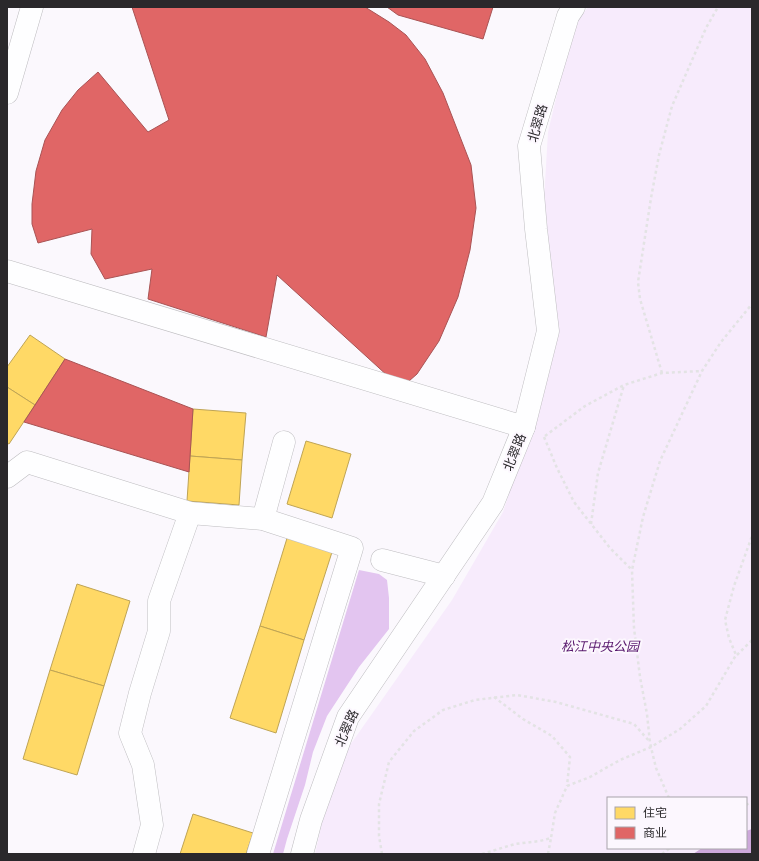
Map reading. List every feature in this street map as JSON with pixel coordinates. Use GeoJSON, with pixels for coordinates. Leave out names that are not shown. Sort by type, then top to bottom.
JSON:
{"type":"FeatureCollection","features":[{"type":"Feature","properties":{"kind":"street"},"geometry":{"type":"LineString","coordinates":[[7,93],[32,7]]}},
{"type":"Feature","properties":{"kind":"street","name":"北翠路"},"geometry":{"type":"LineString","coordinates":[[302,854],[311,820],[348,717],[493,503],[524,427],[548,331],[536,230],[529,146],[568,16],[574,7]]}},
{"type":"Feature","properties":{"kind":"street"},"geometry":{"type":"LineString","coordinates":[[7,271],[524,427]]}},
{"type":"Feature","properties":{"kind":"street"},"geometry":{"type":"LineString","coordinates":[[263,519],[284,442]]}},
{"type":"Feature","properties":{"kind":"street"},"geometry":{"type":"LineString","coordinates":[[7,477],[27,462],[190,513],[263,519],[352,548],[258,854]]}},
{"type":"Feature","properties":{"kind":"street"},"geometry":{"type":"LineString","coordinates":[[144,854],[152,825],[143,765],[130,733],[159,631],[159,601],[190,513]]}},
{"type":"Feature","properties":{"kind":"street"},"geometry":{"type":"LineString","coordinates":[[382,560],[444,576]]}},
{"type":"Feature","properties":{"kind":"path"},"geometry":{"type":"LineString","coordinates":[[662,373],[640,299],[638,282],[659,155],[672,106],[706,28],[718,7]]}},
{"type":"Feature","properties":{"kind":"path"},"geometry":{"type":"LineString","coordinates":[[670,797],[656,768],[650,743],[634,628],[632,570],[643,517],[660,461],[702,371],[721,342],[752,304]]}},
{"type":"Feature","properties":{"kind":"path"},"geometry":{"type":"LineString","coordinates":[[544,437],[585,406],[624,385],[662,373],[702,371]]}},
{"type":"Feature","properties":{"kind":"path"},"geometry":{"type":"LineString","coordinates":[[591,524],[598,473],[624,385]]}},
{"type":"Feature","properties":{"kind":"path"},"geometry":{"type":"LineString","coordinates":[[524,427],[544,437],[556,468],[574,502],[610,548],[632,570]]}},
{"type":"Feature","properties":{"kind":"path"},"geometry":{"type":"LineString","coordinates":[[736,655],[729,638],[725,620],[734,586],[752,536]]}},
{"type":"Feature","properties":{"kind":"path"},"geometry":{"type":"LineString","coordinates":[[567,786],[590,777],[620,760],[651,747],[680,730],[706,706],[736,655],[752,640]]}},
{"type":"Feature","properties":{"kind":"path"},"geometry":{"type":"LineString","coordinates":[[382,854],[379,836],[379,804],[389,762],[414,731],[443,710],[474,700],[517,695],[556,702],[596,712],[634,724],[650,743]]}},
{"type":"Feature","properties":{"kind":"path"},"geometry":{"type":"LineString","coordinates":[[493,697],[523,720],[552,736],[570,757],[567,786],[555,813],[548,854]]}},
{"type":"Feature","properties":{"kind":"path"},"geometry":{"type":"LineString","coordinates":[[482,854],[515,844],[551,838]]}},
{"type":"Feature","properties":{"kind":"green space","name":"松江中央公园"},"geometry":{"type":"Polygon","coordinates":[[[588,7],[752,7],[752,854],[315,854],[322,823],[348,748],[452,600],[503,512],[544,387],[543,217],[548,132],[573,28],[588,7]]]}},
{"type":"Feature","properties":{"kind":"shaded area"},"geometry":{"type":"Polygon","coordinates":[[[359,570],[379,574],[387,580],[389,598],[389,629],[359,667],[327,716],[313,752],[305,785],[283,854],[273,854],[359,570]]]}},
{"type":"Feature","properties":{"kind":"shaded area"},"geometry":{"type":"Polygon","coordinates":[[[752,829],[752,854],[693,854],[700,849],[747,849],[747,831],[752,829]]]}},
{"type":"Feature","properties":{"kind":"building: 住宅"},"geometry":{"type":"Polygon","coordinates":[[[30,335],[65,359],[35,405],[7,387],[7,367],[30,335]]]}},
{"type":"Feature","properties":{"kind":"building: 住宅"},"geometry":{"type":"Polygon","coordinates":[[[7,387],[35,405],[9,444],[7,443],[7,387]]]}},
{"type":"Feature","properties":{"kind":"building: 住宅"},"geometry":{"type":"Polygon","coordinates":[[[193,409],[246,413],[242,460],[190,456],[193,409]]]}},
{"type":"Feature","properties":{"kind":"building: 住宅"},"geometry":{"type":"Polygon","coordinates":[[[306,441],[351,454],[332,518],[287,504],[306,441]]]}},
{"type":"Feature","properties":{"kind":"building: 住宅"},"geometry":{"type":"Polygon","coordinates":[[[190,456],[242,460],[239,505],[187,501],[190,456]]]}},
{"type":"Feature","properties":{"kind":"building: 住宅"},"geometry":{"type":"Polygon","coordinates":[[[288,535],[333,549],[304,640],[260,626],[288,535]]]}},
{"type":"Feature","properties":{"kind":"building: 住宅"},"geometry":{"type":"Polygon","coordinates":[[[77,584],[130,601],[104,686],[50,670],[77,584]]]}},
{"type":"Feature","properties":{"kind":"building: 住宅"},"geometry":{"type":"Polygon","coordinates":[[[260,626],[304,640],[276,733],[230,718],[260,626]]]}},
{"type":"Feature","properties":{"kind":"building: 住宅"},"geometry":{"type":"Polygon","coordinates":[[[50,670],[104,686],[77,775],[23,759],[50,670]]]}},
{"type":"Feature","properties":{"kind":"building: 住宅"},"geometry":{"type":"Polygon","coordinates":[[[193,814],[253,833],[246,854],[180,854],[193,814]]]}},
{"type":"Feature","properties":{"kind":"building: 商业"},"geometry":{"type":"Polygon","coordinates":[[[132,7],[365,7],[406,35],[425,59],[443,93],[471,165],[476,208],[470,250],[458,297],[439,341],[417,374],[401,388],[277,275],[266,337],[148,299],[152,269],[105,279],[91,254],[92,229],[38,243],[32,224],[32,204],[36,171],[45,140],[62,110],[78,90],[98,72],[148,132],[169,120],[132,7]]]}},
{"type":"Feature","properties":{"kind":"building: 商业"},"geometry":{"type":"Polygon","coordinates":[[[387,7],[493,7],[483,39],[398,15],[387,7]]]}},
{"type":"Feature","properties":{"kind":"building: 商业"},"geometry":{"type":"Polygon","coordinates":[[[65,359],[193,409],[189,472],[24,422],[65,359]]]}}]}
